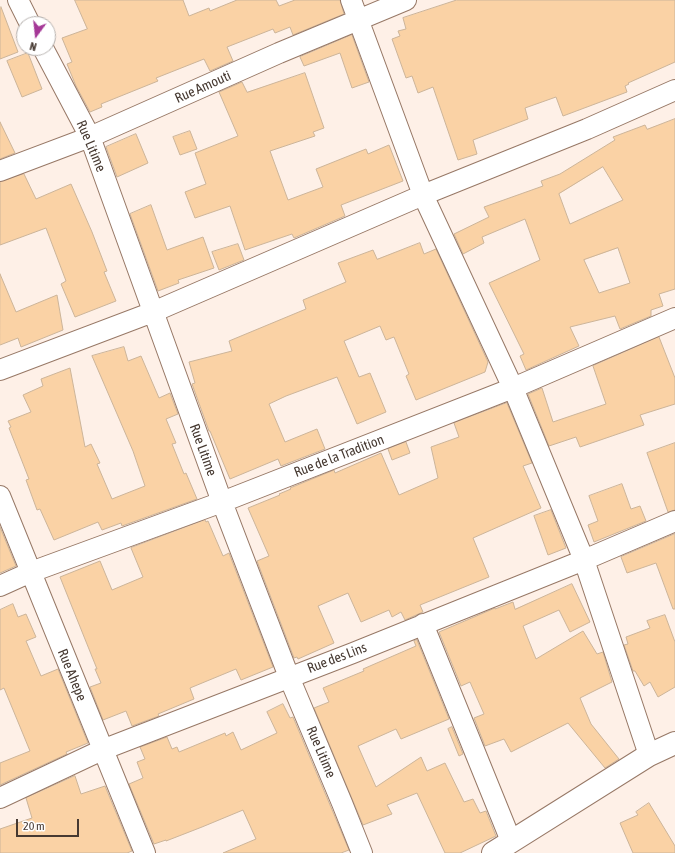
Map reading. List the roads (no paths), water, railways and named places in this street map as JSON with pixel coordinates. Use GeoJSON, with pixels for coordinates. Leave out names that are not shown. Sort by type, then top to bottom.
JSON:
{"type":"FeatureCollection","features":[{"type":"Feature","properties":{"kind":"street"},"geometry":{"type":"LineString","coordinates":[[18,0],[26,16]]}},
{"type":"Feature","properties":{"kind":"street"},"geometry":{"type":"LineString","coordinates":[[350,0],[423,195],[513,388],[584,560],[649,755]]}},
{"type":"Feature","properties":{"kind":"street","name":"Rue Amouti"},"geometry":{"type":"LineString","coordinates":[[0,172],[90,137],[279,53],[406,0]]}},
{"type":"Feature","properties":{"kind":"street","name":"Rue Litime"},"geometry":{"type":"LineString","coordinates":[[47,56],[90,137],[222,502],[289,677],[362,853]]}},
{"type":"Feature","properties":{"kind":"street"},"geometry":{"type":"LineString","coordinates":[[0,370],[153,312],[423,195],[587,129],[675,90]]}},
{"type":"Feature","properties":{"kind":"street","name":"Rue de la Tradition"},"geometry":{"type":"LineString","coordinates":[[0,586],[31,572],[222,502],[513,388],[675,318]]}},
{"type":"Feature","properties":{"kind":"street","name":"Rue Ahepe"},"geometry":{"type":"LineString","coordinates":[[0,496],[145,853]]}},
{"type":"Feature","properties":{"kind":"street","name":"Rue des Lins"},"geometry":{"type":"LineString","coordinates":[[0,798],[102,750],[353,653],[584,560],[675,521]]}},
{"type":"Feature","properties":{"kind":"street"},"geometry":{"type":"LineString","coordinates":[[423,624],[502,847],[649,755],[675,743]]}}]}
